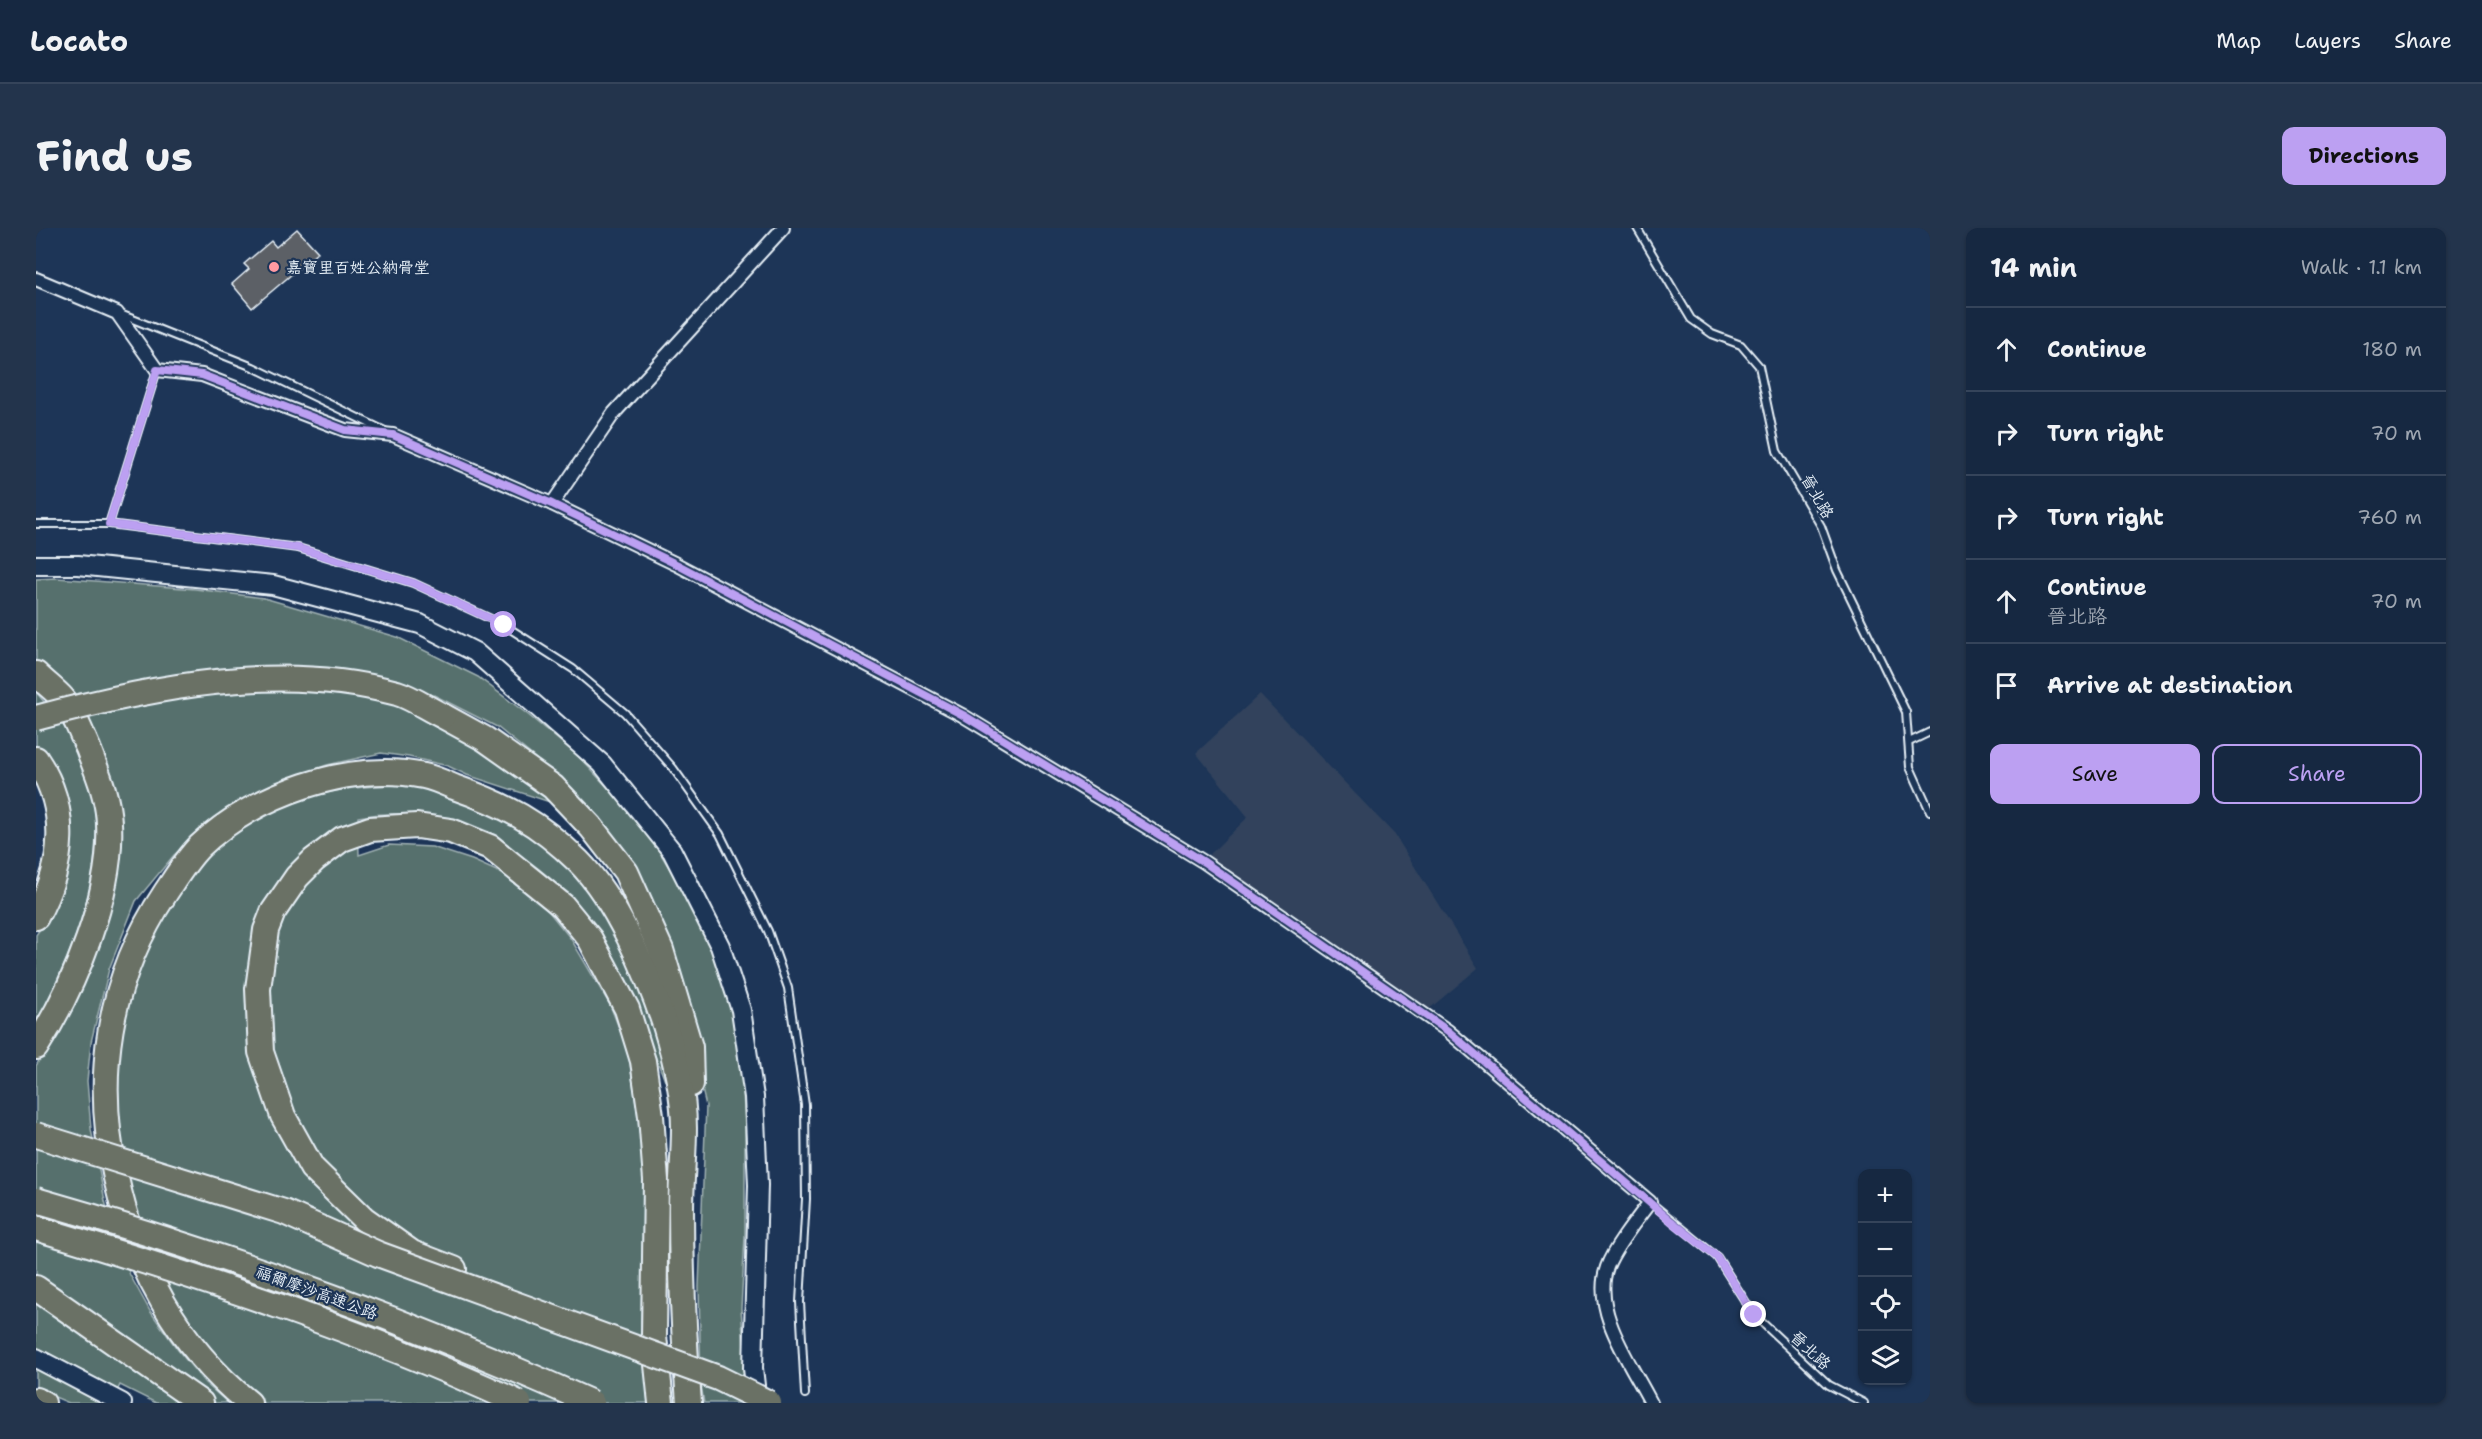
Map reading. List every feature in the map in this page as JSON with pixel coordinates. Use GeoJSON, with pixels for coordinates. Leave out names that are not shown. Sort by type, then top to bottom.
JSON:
{"type":"FeatureCollection","features":[{"type":"Feature","properties":{"kind":"highway"},"geometry":{"type":"LineString","coordinates":[[36,674],[64,700],[81,733],[100,779],[109,823],[106,862],[96,916],[79,963],[36,1047]]}},
{"type":"Feature","properties":{"kind":"highway"},"geometry":{"type":"LineString","coordinates":[[36,718],[150,692],[212,682],[320,678],[400,694],[485,739],[553,787],[576,811],[626,872],[661,950],[690,1047],[695,1177],[683,1302]]}},
{"type":"Feature","properties":{"kind":"highway"},"geometry":{"type":"LineString","coordinates":[[36,759],[55,795],[62,830],[51,884],[36,917]]}},
{"type":"Feature","properties":{"kind":"highway"},"geometry":{"type":"LineString","coordinates":[[249,1403],[202,1360],[178,1326],[152,1286],[124,1217],[111,1157],[106,1112],[107,1040],[120,986],[140,933],[173,881],[199,847],[264,802],[302,785],[348,775],[424,776],[496,801],[530,820],[580,864],[613,911],[644,969],[677,1068],[684,1125],[681,1209],[683,1302],[689,1403]]}},
{"type":"Feature","properties":{"kind":"highway"},"geometry":{"type":"LineString","coordinates":[[582,1329],[473,1276],[412,1254],[364,1219],[312,1168],[283,1116],[261,1052],[258,989],[266,930],[273,912],[297,877],[314,860],[342,839],[370,829],[428,828],[451,831],[490,847],[563,906],[590,939],[627,1009],[643,1061],[651,1116],[656,1180],[654,1336],[661,1403]]}},
{"type":"Feature","properties":{"kind":"highway"},"geometry":{"type":"LineString","coordinates":[[36,1135],[284,1212],[378,1254],[718,1378],[769,1403]]}},
{"type":"Feature","properties":{"kind":"highway","name":"福爾摩沙高速公路"},"geometry":{"type":"LineString","coordinates":[[36,1200],[126,1226],[336,1298],[516,1369],[592,1403]]}},
{"type":"Feature","properties":{"kind":"highway","name":"福爾摩沙高速公路"},"geometry":{"type":"LineString","coordinates":[[36,1228],[126,1255],[326,1324],[519,1403]]}},
{"type":"Feature","properties":{"kind":"highway"},"geometry":{"type":"LineString","coordinates":[[36,1288],[201,1403]]}},
{"type":"Feature","properties":{"kind":"highway"},"geometry":{"type":"LineString","coordinates":[[36,1400],[43,1403]]}},
{"type":"Feature","properties":{"kind":"street"},"geometry":{"type":"LineString","coordinates":[[552,504],[614,413],[783,228]]}},
{"type":"Feature","properties":{"kind":"street"},"geometry":{"type":"LineString","coordinates":[[36,279],[117,313],[157,370],[202,375],[345,430],[393,435],[552,504],[676,564],[901,681],[1042,762],[1204,862],[1448,1031],[1650,1202],[1607,1265],[1602,1288],[1607,1317],[1652,1403]]}},
{"type":"Feature","properties":{"kind":"street"},"geometry":{"type":"LineString","coordinates":[[36,565],[78,565],[273,585],[420,624],[475,652],[602,764],[672,851],[720,946],[741,1010],[754,1097],[758,1185],[753,1368],[757,1403]]}},
{"type":"Feature","properties":{"kind":"street"},"geometry":{"type":"LineString","coordinates":[[36,1358],[122,1403]]}},
{"type":"Feature","properties":{"kind":"lane","name":"晉北路"},"geometry":{"type":"LineString","coordinates":[[1637,228],[1691,320],[1712,334],[1740,345],[1759,366],[1777,451],[1821,526],[1837,570],[1906,712],[1910,767],[1930,811]]}},
{"type":"Feature","properties":{"kind":"lane"},"geometry":{"type":"LineString","coordinates":[[117,313],[253,367],[393,435]]}},
{"type":"Feature","properties":{"kind":"lane"},"geometry":{"type":"LineString","coordinates":[[109,524],[157,370]]}},
{"type":"Feature","properties":{"kind":"lane"},"geometry":{"type":"LineString","coordinates":[[36,524],[109,524],[298,548],[413,583],[504,625],[573,669],[625,713],[673,768],[720,834],[768,931],[788,988],[805,1105],[807,1199],[801,1302],[805,1394]]}},
{"type":"Feature","properties":{"kind":"lane"},"geometry":{"type":"LineString","coordinates":[[1909,742],[1930,732]]}},
{"type":"Feature","properties":{"kind":"lane","name":"晉北路"},"geometry":{"type":"LineString","coordinates":[[1650,1202],[1717,1257],[1754,1315],[1829,1385],[1864,1403]]}},
{"type":"Feature","properties":{"kind":"shaded area"},"geometry":{"type":"Polygon","coordinates":[[[1260,694],[1395,835],[1478,968],[1422,1015],[1208,856],[1248,817],[1196,753],[1260,694]]]}},
{"type":"Feature","properties":{"kind":"green space"},"geometry":{"type":"Polygon","coordinates":[[[57,578],[195,589],[264,598],[397,637],[478,677],[527,714],[578,756],[643,825],[673,874],[719,963],[733,1018],[742,1071],[745,1130],[745,1236],[741,1308],[748,1403],[704,1403],[701,1385],[699,1287],[706,1106],[665,931],[651,897],[611,832],[534,757],[497,727],[434,695],[423,719],[488,750],[553,803],[467,775],[448,766],[381,753],[327,765],[273,784],[218,816],[174,855],[136,901],[109,969],[91,1042],[87,1081],[91,1129],[105,1201],[115,1237],[130,1275],[150,1311],[205,1383],[228,1403],[216,1403],[149,1353],[134,1372],[178,1403],[156,1403],[120,1385],[111,1403],[69,1403],[36,1389],[36,1066],[74,997],[114,786],[104,752],[87,722],[61,684],[36,661],[36,579],[57,578]]]}},
{"type":"Feature","properties":{"kind":"green space"},"geometry":{"type":"Polygon","coordinates":[[[36,692],[65,728],[79,752],[91,787],[96,822],[95,857],[89,891],[79,926],[67,959],[36,1024],[36,935],[44,923],[66,869],[43,756],[36,746],[36,692]]]}},
{"type":"Feature","properties":{"kind":"green space"},"geometry":{"type":"Polygon","coordinates":[[[397,785],[437,789],[501,814],[566,860],[613,926],[653,1010],[665,1081],[598,933],[570,898],[545,875],[518,854],[488,837],[457,824],[425,816],[392,814],[358,817],[359,855],[389,845],[432,847],[472,860],[510,877],[545,907],[571,939],[610,1005],[628,1051],[645,1162],[641,1321],[648,1403],[264,1403],[222,1365],[180,1314],[135,1218],[123,1173],[118,1137],[118,1064],[131,992],[142,958],[159,921],[205,855],[236,830],[257,818],[324,793],[397,785]]]}},
{"type":"Feature","properties":{"kind":"building","name":"嘉寶里百姓公納骨堂"},"geometry":{"type":"Polygon","coordinates":[[[297,229],[318,252],[252,308],[232,284],[249,269],[244,264],[271,241],[276,247],[297,229]]]}},
{"type":"Feature","properties":{"kind":"place","name":"嘉寶里百姓公納骨堂"},"geometry":{"type":"Point","coordinates":[274,267]}},
{"type":"Feature","properties":{"kind":"route"},"geometry":{"type":"LineString","coordinates":[[504,625],[413,583],[298,548],[109,524],[157,370],[202,375],[345,430],[393,435],[552,504],[676,564],[880,669],[963,715],[1204,862],[1448,1031],[1671,1221],[1717,1257],[1754,1315]]}}]}
